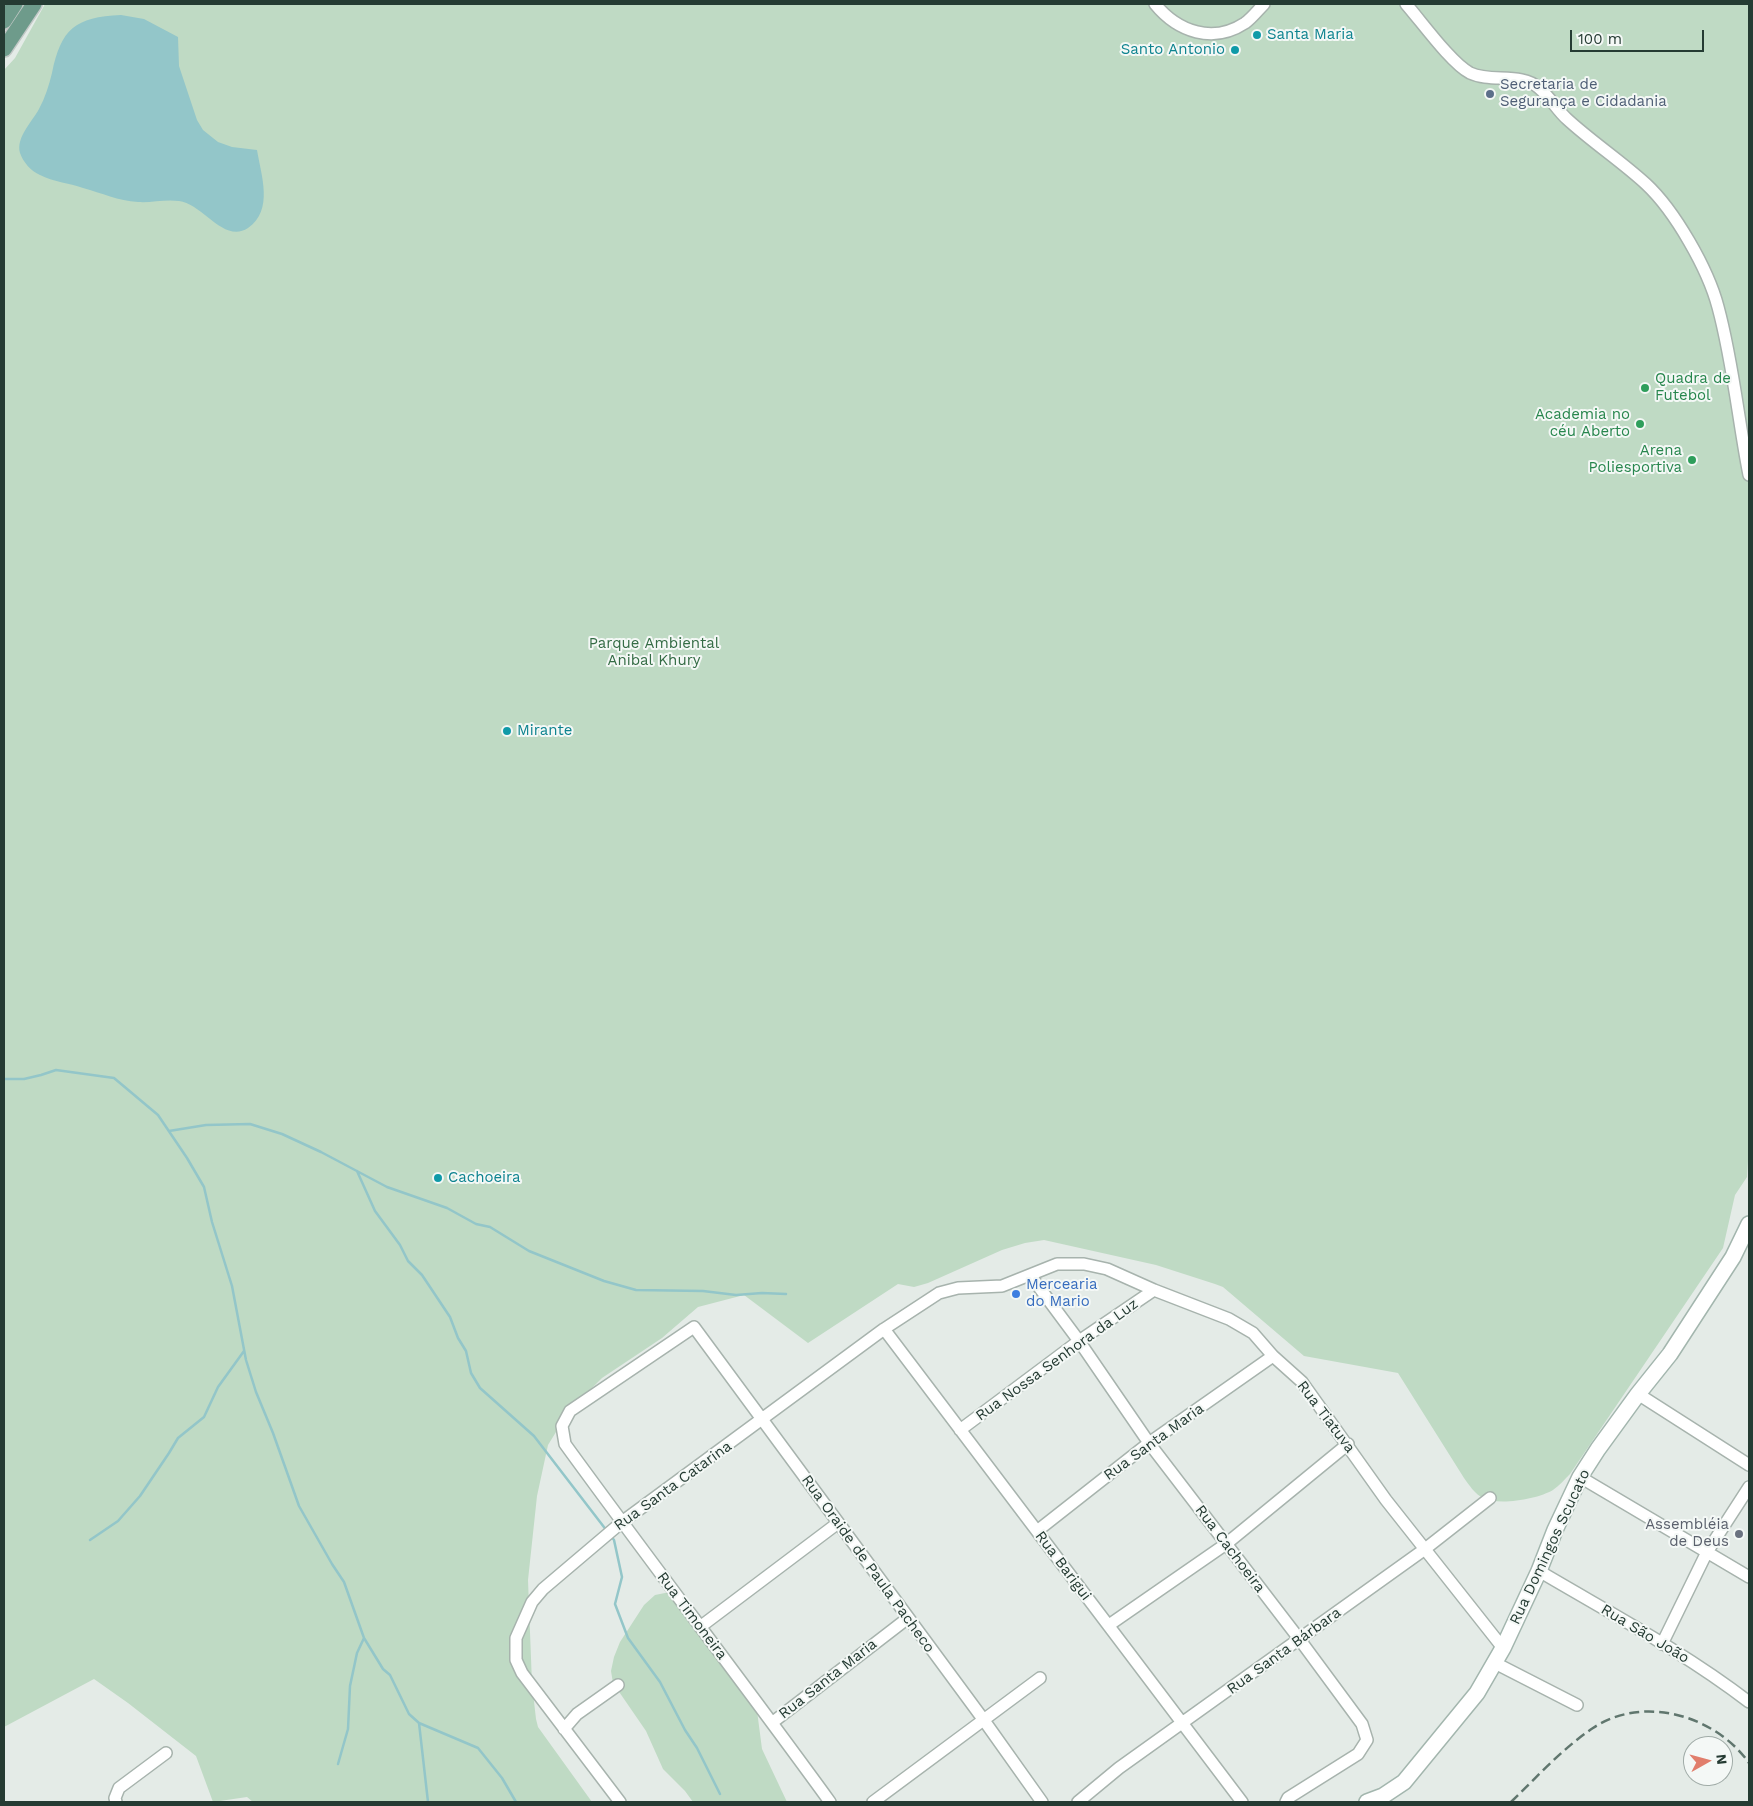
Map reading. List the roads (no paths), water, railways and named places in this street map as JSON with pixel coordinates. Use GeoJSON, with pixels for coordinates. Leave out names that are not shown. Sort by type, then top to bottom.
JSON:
{"type":"FeatureCollection","features":[{"type":"Feature","properties":{"kind":"main road"},"geometry":{"type":"LineString","coordinates":[[4,21],[15,4]]}},
{"type":"Feature","properties":{"kind":"main road"},"geometry":{"type":"LineString","coordinates":[[4,49],[34,4]]}},
{"type":"Feature","properties":{"kind":"main road","name":"Rua Domingos Scucato"},"geometry":{"type":"LineString","coordinates":[[1368,1802],[1383,1796],[1404,1782],[1477,1694],[1503,1648],[1539,1571],[1554,1530],[1580,1477],[1638,1394],[1670,1354],[1733,1257],[1749,1224]]}},
{"type":"Feature","properties":{"kind":"street"},"geometry":{"type":"LineString","coordinates":[[1155,4],[1174,22],[1191,31],[1209,34],[1227,32],[1246,22],[1264,4]]}},
{"type":"Feature","properties":{"kind":"street"},"geometry":{"type":"LineString","coordinates":[[1406,4],[1458,65],[1471,73],[1488,77],[1527,81],[1539,88],[1566,118],[1647,185],[1668,210],[1692,246],[1707,276],[1718,306],[1728,348],[1749,475]]}},
{"type":"Feature","properties":{"kind":"street","name":"Rua Tiatuva"},"geometry":{"type":"LineString","coordinates":[[1030,1275],[1057,1264],[1084,1264],[1107,1269],[1154,1290],[1229,1319],[1253,1333],[1302,1382],[1348,1444],[1386,1500],[1503,1648]]}},
{"type":"Feature","properties":{"kind":"street","name":"Rua Santa Catarina"},"geometry":{"type":"LineString","coordinates":[[620,1802],[522,1673],[516,1660],[516,1638],[532,1602],[543,1589],[622,1522],[884,1329],[939,1293],[958,1288],[1002,1286],[1030,1275]]}},
{"type":"Feature","properties":{"kind":"street","name":"Rua Cachoeira"},"geometry":{"type":"LineString","coordinates":[[1030,1275],[1079,1341],[1149,1442],[1362,1724],[1367,1740],[1358,1754],[1288,1798],[1286,1802]]}},
{"type":"Feature","properties":{"kind":"street","name":"Rua Nossa Senhora da Luz"},"geometry":{"type":"LineString","coordinates":[[960,1430],[1079,1341],[1154,1290]]}},
{"type":"Feature","properties":{"kind":"street","name":"Rua Oraide de Paula Pacheco"},"geometry":{"type":"LineString","coordinates":[[562,1426],[570,1411],[694,1326],[1042,1802]]}},
{"type":"Feature","properties":{"kind":"street","name":"Rua Barigui"},"geometry":{"type":"LineString","coordinates":[[884,1329],[1242,1802]]}},
{"type":"Feature","properties":{"kind":"street","name":"Rua Santa Maria"},"geometry":{"type":"LineString","coordinates":[[1037,1531],[1149,1442],[1274,1356]]}},
{"type":"Feature","properties":{"kind":"street"},"geometry":{"type":"LineString","coordinates":[[1638,1394],[1749,1465]]}},
{"type":"Feature","properties":{"kind":"street","name":"Rua Timoneira"},"geometry":{"type":"LineString","coordinates":[[562,1426],[565,1444],[830,1802]]}},
{"type":"Feature","properties":{"kind":"street"},"geometry":{"type":"LineString","coordinates":[[1108,1625],[1226,1544],[1348,1444]]}},
{"type":"Feature","properties":{"kind":"street"},"geometry":{"type":"LineString","coordinates":[[1580,1477],[1749,1577]]}},
{"type":"Feature","properties":{"kind":"street"},"geometry":{"type":"LineString","coordinates":[[1662,1644],[1707,1552],[1749,1487]]}},
{"type":"Feature","properties":{"kind":"street","name":"Rua Santa Bárbara"},"geometry":{"type":"LineString","coordinates":[[1078,1802],[1119,1768],[1425,1550],[1490,1498]]}},
{"type":"Feature","properties":{"kind":"street"},"geometry":{"type":"LineString","coordinates":[[700,1627],[838,1523]]}},
{"type":"Feature","properties":{"kind":"street","name":"Rua São João"},"geometry":{"type":"LineString","coordinates":[[1539,1571],[1707,1671],[1749,1702]]}},
{"type":"Feature","properties":{"kind":"street","name":"Rua Santa Maria"},"geometry":{"type":"LineString","coordinates":[[772,1722],[908,1618]]}},
{"type":"Feature","properties":{"kind":"street"},"geometry":{"type":"LineString","coordinates":[[1495,1663],[1577,1705]]}},
{"type":"Feature","properties":{"kind":"street"},"geometry":{"type":"LineString","coordinates":[[873,1802],[1040,1678]]}},
{"type":"Feature","properties":{"kind":"street"},"geometry":{"type":"LineString","coordinates":[[564,1729],[577,1714],[618,1685]]}},
{"type":"Feature","properties":{"kind":"street"},"geometry":{"type":"LineString","coordinates":[[116,1802],[115,1798],[119,1788],[166,1752]]}},
{"type":"Feature","properties":{"kind":"water"},"geometry":{"type":"Polygon","coordinates":[[[121,15],[144,19],[178,37],[179,66],[197,120],[203,130],[218,142],[232,147],[257,150],[263,181],[263,202],[261,212],[256,221],[248,228],[239,232],[230,231],[213,222],[197,209],[179,201],[131,201],[50,179],[34,171],[23,160],[19,147],[22,135],[43,100],[60,46],[66,36],[81,23],[105,16],[121,15]]]}},
{"type":"Feature","properties":{"kind":"waterway"},"geometry":{"type":"LineString","coordinates":[[4,1079],[24,1079],[56,1070],[114,1078],[158,1115],[204,1187],[212,1222],[232,1286],[246,1360],[256,1392],[299,1506],[344,1582],[364,1638],[383,1669],[390,1675],[409,1714],[419,1723],[478,1748],[502,1778],[516,1802]]}},
{"type":"Feature","properties":{"kind":"waterway"},"geometry":{"type":"LineString","coordinates":[[169,1131],[206,1125],[250,1124],[282,1134],[321,1152],[387,1187],[447,1208],[476,1224],[490,1227],[529,1251],[604,1281],[636,1290],[703,1291],[736,1295],[786,1294]]}},
{"type":"Feature","properties":{"kind":"waterway"},"geometry":{"type":"LineString","coordinates":[[357,1171],[375,1211],[400,1245],[408,1261],[422,1275],[450,1317],[458,1338],[466,1351],[471,1373],[480,1388],[534,1436],[607,1531]]}},
{"type":"Feature","properties":{"kind":"waterway"},"geometry":{"type":"LineString","coordinates":[[90,1540],[118,1521],[140,1496],[178,1438],[204,1417],[218,1387],[244,1351]]}},
{"type":"Feature","properties":{"kind":"waterway"},"geometry":{"type":"LineString","coordinates":[[610,1535],[614,1540],[622,1577],[615,1604],[628,1638],[660,1682],[720,1794]]}},
{"type":"Feature","properties":{"kind":"waterway"},"geometry":{"type":"LineString","coordinates":[[338,1764],[348,1729],[350,1686],[357,1653],[364,1638]]}},
{"type":"Feature","properties":{"kind":"waterway"},"geometry":{"type":"LineString","coordinates":[[419,1723],[428,1802]]}},
{"type":"Feature","properties":{"kind":"railway"},"geometry":{"type":"LineString","coordinates":[[1511,1802],[1571,1744],[1593,1728],[1613,1718],[1634,1713],[1656,1712],[1678,1715],[1699,1722],[1718,1733],[1735,1747],[1749,1763]]}},
{"type":"Feature","properties":{"kind":"place","name":"Santa Maria"},"geometry":{"type":"Point","coordinates":[1257,35]}},
{"type":"Feature","properties":{"kind":"place","name":"Santo Antonio"},"geometry":{"type":"Point","coordinates":[1235,50]}},
{"type":"Feature","properties":{"kind":"place","name":"Secretaria de Segurança e Cidadania"},"geometry":{"type":"Point","coordinates":[1490,94]}},
{"type":"Feature","properties":{"kind":"place","name":"Quadra de Futebol"},"geometry":{"type":"Point","coordinates":[1645,388]}},
{"type":"Feature","properties":{"kind":"place","name":"Academia no céu Aberto"},"geometry":{"type":"Point","coordinates":[1640,424]}},
{"type":"Feature","properties":{"kind":"place","name":"Arena Poliesportiva"},"geometry":{"type":"Point","coordinates":[1692,460]}},
{"type":"Feature","properties":{"kind":"place","name":"Mirante"},"geometry":{"type":"Point","coordinates":[507,731]}},
{"type":"Feature","properties":{"kind":"place","name":"Cachoeira"},"geometry":{"type":"Point","coordinates":[438,1178]}},
{"type":"Feature","properties":{"kind":"place","name":"Mercearia do Mario"},"geometry":{"type":"Point","coordinates":[1016,1294]}},
{"type":"Feature","properties":{"kind":"place","name":"Assembléia de Deus"},"geometry":{"type":"Point","coordinates":[1739,1534]}},
{"type":"Feature","properties":{"kind":"park label","name":"Parque Ambiental Anibal Khury"},"geometry":{"type":"Point","coordinates":[654,652]}}]}
